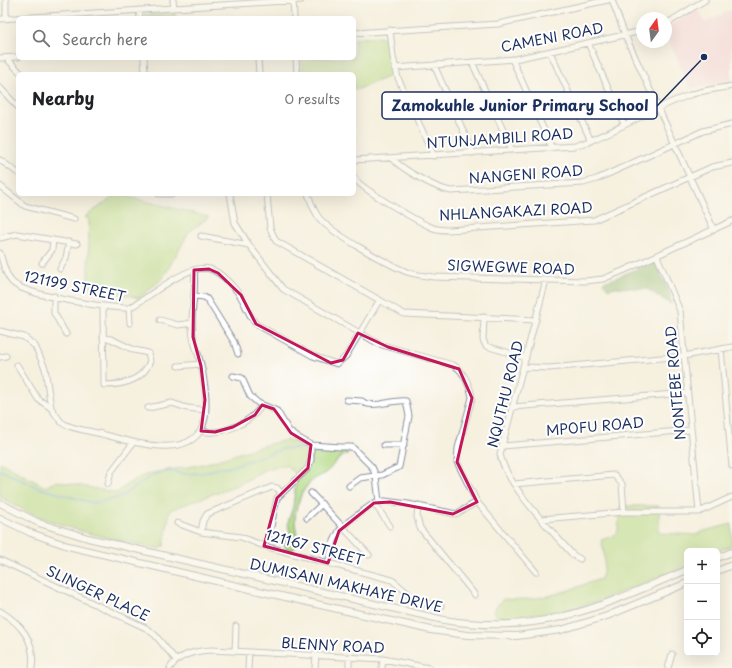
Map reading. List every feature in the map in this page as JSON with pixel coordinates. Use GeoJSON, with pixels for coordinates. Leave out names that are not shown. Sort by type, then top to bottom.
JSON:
{"type":"FeatureCollection","features":[{"type":"Feature","properties":{"kind":"main road","name":"DUMISANI MAKHAYE DRIVE"},"geometry":{"type":"LineString","coordinates":[[0,503],[39,523],[88,538],[444,620],[473,624],[517,625],[560,618],[596,608],[684,571]]}},
{"type":"Feature","properties":{"kind":"main road","name":"DUMISANI MAKHAYE DRIVE"},"geometry":{"type":"LineString","coordinates":[[0,518],[32,533],[68,546],[431,630],[467,636],[517,636],[561,630],[595,621],[685,584]]}},
{"type":"Feature","properties":{"kind":"main road"},"geometry":{"type":"LineString","coordinates":[[720,557],[732,552]]}},
{"type":"Feature","properties":{"kind":"main road"},"geometry":{"type":"LineString","coordinates":[[720,570],[732,565]]}},
{"type":"Feature","properties":{"kind":"street"},"geometry":{"type":"LineString","coordinates":[[6,0],[3,18],[16,17]]}},
{"type":"Feature","properties":{"kind":"street"},"geometry":{"type":"LineString","coordinates":[[173,0],[174,8]]}},
{"type":"Feature","properties":{"kind":"street"},"geometry":{"type":"LineString","coordinates":[[293,0],[294,16]]}},
{"type":"Feature","properties":{"kind":"street"},"geometry":{"type":"LineString","coordinates":[[37,16],[302,0]]}},
{"type":"Feature","properties":{"kind":"street"},"geometry":{"type":"LineString","coordinates":[[356,33],[498,24],[608,0]]}},
{"type":"Feature","properties":{"kind":"street"},"geometry":{"type":"LineString","coordinates":[[612,0],[625,35],[714,230]]}},
{"type":"Feature","properties":{"kind":"street"},"geometry":{"type":"LineString","coordinates":[[672,20],[705,0]]}},
{"type":"Feature","properties":{"kind":"street"},"geometry":{"type":"LineString","coordinates":[[140,10],[140,16]]}},
{"type":"Feature","properties":{"kind":"street"},"geometry":{"type":"LineString","coordinates":[[390,30],[395,68],[434,156]]}},
{"type":"Feature","properties":{"kind":"street","name":"CAMENI ROAD"},"geometry":{"type":"LineString","coordinates":[[395,68],[512,59],[636,32]]}},
{"type":"Feature","properties":{"kind":"street"},"geometry":{"type":"LineString","coordinates":[[588,43],[624,124]]}},
{"type":"Feature","properties":{"kind":"street"},"geometry":{"type":"LineString","coordinates":[[550,52],[591,141]]}},
{"type":"Feature","properties":{"kind":"street"},"geometry":{"type":"LineString","coordinates":[[3,58],[16,57]]}},
{"type":"Feature","properties":{"kind":"street"},"geometry":{"type":"LineString","coordinates":[[3,58],[20,72]]}},
{"type":"Feature","properties":{"kind":"street"},"geometry":{"type":"LineString","coordinates":[[512,59],[552,148]]}},
{"type":"Feature","properties":{"kind":"street"},"geometry":{"type":"LineString","coordinates":[[144,60],[145,72]]}},
{"type":"Feature","properties":{"kind":"street"},"geometry":{"type":"LineString","coordinates":[[258,60],[259,72]]}},
{"type":"Feature","properties":{"kind":"street"},"geometry":{"type":"LineString","coordinates":[[296,60],[297,72]]}},
{"type":"Feature","properties":{"kind":"street"},"geometry":{"type":"LineString","coordinates":[[472,62],[512,150]]}},
{"type":"Feature","properties":{"kind":"street"},"geometry":{"type":"LineString","coordinates":[[434,65],[473,153]]}},
{"type":"Feature","properties":{"kind":"street","name":"NTUNJAMBILI ROAD"},"geometry":{"type":"LineString","coordinates":[[356,160],[575,146],[591,141],[658,108],[690,95],[732,86]]}},
{"type":"Feature","properties":{"kind":"street"},"geometry":{"type":"LineString","coordinates":[[0,88],[16,105]]}},
{"type":"Feature","properties":{"kind":"street","name":"NANGENI ROAD"},"geometry":{"type":"LineString","coordinates":[[391,158],[398,165],[442,189],[451,191],[583,183],[597,179],[703,131],[732,124]]}},
{"type":"Feature","properties":{"kind":"street"},"geometry":{"type":"LineString","coordinates":[[0,160],[16,172]]}},
{"type":"Feature","properties":{"kind":"street","name":"NHLANGAKAZI ROAD"},"geometry":{"type":"LineString","coordinates":[[356,180],[360,185],[374,194],[432,228],[443,230],[594,220],[712,167],[732,163]]}},
{"type":"Feature","properties":{"kind":"street"},"geometry":{"type":"LineString","coordinates":[[0,186],[25,206],[74,219]]}},
{"type":"Feature","properties":{"kind":"street"},"geometry":{"type":"LineString","coordinates":[[230,196],[235,223],[249,245],[281,287],[358,333],[383,346],[453,365],[461,371],[472,398],[456,460],[477,502],[536,572]]}},
{"type":"Feature","properties":{"kind":"street"},"geometry":{"type":"LineString","coordinates":[[268,196],[270,228],[276,241],[379,301],[409,315],[536,320]]}},
{"type":"Feature","properties":{"kind":"street","name":"SIGWEGWE ROAD"},"geometry":{"type":"LineString","coordinates":[[309,196],[316,214],[328,226],[377,256],[408,272],[434,277],[585,281],[603,279],[732,221]]}},
{"type":"Feature","properties":{"kind":"street"},"geometry":{"type":"LineString","coordinates":[[0,238],[17,234],[77,244]]}},
{"type":"Feature","properties":{"kind":"street"},"geometry":{"type":"LineString","coordinates":[[201,236],[249,245]]}},
{"type":"Feature","properties":{"kind":"street"},"geometry":{"type":"LineString","coordinates":[[42,263],[52,250],[53,240]]}},
{"type":"Feature","properties":{"kind":"street"},"geometry":{"type":"LineString","coordinates":[[60,269],[66,258],[69,242]]}},
{"type":"Feature","properties":{"kind":"street","name":"121199 STREET"},"geometry":{"type":"LineString","coordinates":[[0,253],[8,278],[16,285],[54,296],[103,307],[129,308],[130,323]]}},
{"type":"Feature","properties":{"kind":"street","name":"NONTEBE ROAD"},"geometry":{"type":"LineString","coordinates":[[657,256],[680,308],[699,512]]}},
{"type":"Feature","properties":{"kind":"street"},"geometry":{"type":"LineString","coordinates":[[129,308],[144,300],[183,274],[194,270],[209,269],[218,273],[241,295],[250,317],[256,324],[313,356],[337,364],[343,360],[358,333],[379,301]]}},
{"type":"Feature","properties":{"kind":"street"},"geometry":{"type":"LineString","coordinates":[[17,365],[38,399],[51,408],[61,422],[66,425],[133,443],[155,446],[176,445],[187,442],[201,431],[205,410],[201,364],[193,337],[192,323],[195,296],[194,270]]}},
{"type":"Feature","properties":{"kind":"street","name":"NQUTHU ROAD"},"geometry":{"type":"LineString","coordinates":[[546,280],[500,454],[503,464],[514,484],[572,555],[580,560]]}},
{"type":"Feature","properties":{"kind":"street"},"geometry":{"type":"LineString","coordinates":[[54,296],[54,313],[66,334]]}},
{"type":"Feature","properties":{"kind":"street"},"geometry":{"type":"LineString","coordinates":[[195,296],[207,299],[234,342],[238,354]]}},
{"type":"Feature","properties":{"kind":"street"},"geometry":{"type":"LineString","coordinates":[[103,307],[103,338],[104,385],[124,383],[136,378],[145,371],[150,357],[147,352],[134,350],[111,339],[103,338]]}},
{"type":"Feature","properties":{"kind":"street"},"geometry":{"type":"LineString","coordinates":[[484,317],[483,340],[486,346],[526,358]]}},
{"type":"Feature","properties":{"kind":"street"},"geometry":{"type":"LineString","coordinates":[[160,320],[178,325],[192,323]]}},
{"type":"Feature","properties":{"kind":"street"},"geometry":{"type":"LineString","coordinates":[[0,332],[24,337],[35,346],[45,368],[51,408]]}},
{"type":"Feature","properties":{"kind":"street"},"geometry":{"type":"LineString","coordinates":[[524,367],[549,368],[684,356],[732,347]]}},
{"type":"Feature","properties":{"kind":"street"},"geometry":{"type":"LineString","coordinates":[[720,349],[732,466]]}},
{"type":"Feature","properties":{"kind":"street"},"geometry":{"type":"LineString","coordinates":[[178,366],[201,364]]}},
{"type":"Feature","properties":{"kind":"street"},"geometry":{"type":"LineString","coordinates":[[234,376],[242,378],[250,396],[262,405],[274,409],[291,433],[311,445],[352,447],[369,462],[376,476],[376,502],[390,526]]}},
{"type":"Feature","properties":{"kind":"street"},"geometry":{"type":"LineString","coordinates":[[512,408],[687,394]]}},
{"type":"Feature","properties":{"kind":"street"},"geometry":{"type":"LineString","coordinates":[[347,400],[362,401],[364,403],[374,404],[403,401],[407,403],[409,416],[399,468],[382,476],[360,478],[349,486]]}},
{"type":"Feature","properties":{"kind":"street"},"geometry":{"type":"LineString","coordinates":[[148,408],[172,403],[187,408],[205,410]]}},
{"type":"Feature","properties":{"kind":"street"},"geometry":{"type":"LineString","coordinates":[[201,431],[215,432],[233,427],[255,415],[262,405]]}},
{"type":"Feature","properties":{"kind":"street","name":"MPOFU ROAD"},"geometry":{"type":"LineString","coordinates":[[502,446],[691,430]]}},
{"type":"Feature","properties":{"kind":"street"},"geometry":{"type":"LineString","coordinates":[[108,484],[111,472],[133,443]]}},
{"type":"Feature","properties":{"kind":"street"},"geometry":{"type":"LineString","coordinates":[[264,546],[271,527],[275,503],[281,493],[308,468],[311,460],[311,445]]}},
{"type":"Feature","properties":{"kind":"street"},"geometry":{"type":"LineString","coordinates":[[384,445],[404,445]]}},
{"type":"Feature","properties":{"kind":"street"},"geometry":{"type":"LineString","coordinates":[[334,447],[341,447]]}},
{"type":"Feature","properties":{"kind":"street"},"geometry":{"type":"LineString","coordinates":[[514,484],[612,474],[618,477],[622,484],[624,512]]}},
{"type":"Feature","properties":{"kind":"street"},"geometry":{"type":"LineString","coordinates":[[201,532],[203,521],[208,514],[272,487],[276,487],[281,493]]}},
{"type":"Feature","properties":{"kind":"street"},"geometry":{"type":"LineString","coordinates":[[312,493],[369,555]]}},
{"type":"Feature","properties":{"kind":"street"},"geometry":{"type":"LineString","coordinates":[[542,519],[624,512],[699,512],[732,497]]}},
{"type":"Feature","properties":{"kind":"street"},"geometry":{"type":"LineString","coordinates":[[328,563],[334,541],[343,527],[376,502],[418,505],[456,514],[477,502]]}},
{"type":"Feature","properties":{"kind":"street"},"geometry":{"type":"LineString","coordinates":[[307,518],[322,504]]}},
{"type":"Feature","properties":{"kind":"street"},"geometry":{"type":"LineString","coordinates":[[418,505],[417,517],[420,528],[475,595]]}},
{"type":"Feature","properties":{"kind":"street","name":"121167 STREET"},"geometry":{"type":"LineString","coordinates":[[177,524],[201,532],[241,537],[264,546],[392,580],[416,600],[441,606]]}},
{"type":"Feature","properties":{"kind":"street","name":"SLINGER PLACE"},"geometry":{"type":"LineString","coordinates":[[0,560],[146,628],[155,635],[176,660]]}},
{"type":"Feature","properties":{"kind":"street"},"geometry":{"type":"LineString","coordinates":[[0,611],[16,622],[26,634],[32,647],[32,668]]}},
{"type":"Feature","properties":{"kind":"street"},"geometry":{"type":"LineString","coordinates":[[235,651],[236,626]]}},
{"type":"Feature","properties":{"kind":"street","name":"BLENNY ROAD"},"geometry":{"type":"LineString","coordinates":[[176,660],[202,650],[235,651],[383,659],[429,668]]}},
{"type":"Feature","properties":{"kind":"street"},"geometry":{"type":"LineString","coordinates":[[248,652],[248,668]]}},
{"type":"Feature","properties":{"kind":"street"},"geometry":{"type":"LineString","coordinates":[[668,668],[672,654]]}},
{"type":"Feature","properties":{"kind":"street"},"geometry":{"type":"LineString","coordinates":[[315,668],[316,655]]}},
{"type":"Feature","properties":{"kind":"street"},"geometry":{"type":"LineString","coordinates":[[349,657],[349,668]]}},
{"type":"Feature","properties":{"kind":"street"},"geometry":{"type":"LineString","coordinates":[[382,668],[383,659]]}},
{"type":"Feature","properties":{"kind":"street"},"geometry":{"type":"LineString","coordinates":[[170,668],[176,660]]}},
{"type":"Feature","properties":{"kind":"highlighted area"},"geometry":{"type":"Polygon","coordinates":[[[209,269],[218,273],[241,295],[256,324],[331,363],[343,360],[358,333],[388,347],[459,369],[472,398],[457,462],[477,502],[460,512],[453,514],[390,502],[374,503],[339,531],[328,563],[264,546],[277,498],[308,468],[311,445],[291,433],[274,409],[262,405],[255,415],[233,427],[215,432],[201,431],[205,400],[201,366],[193,337],[194,270],[209,269]]]}},
{"type":"Feature","properties":{"kind":"shaded area"},"geometry":{"type":"Polygon","coordinates":[[[698,9],[705,23],[732,9],[732,80],[691,89],[672,47],[672,24],[698,9]]]}},
{"type":"Feature","properties":{"kind":"green space"},"geometry":{"type":"Polygon","coordinates":[[[175,14],[176,16],[145,16],[175,14]]]}},
{"type":"Feature","properties":{"kind":"green space"},"geometry":{"type":"Polygon","coordinates":[[[379,36],[387,39],[392,75],[356,89],[356,72],[303,72],[302,60],[356,60],[356,39],[379,36]]]}},
{"type":"Feature","properties":{"kind":"green space"},"geometry":{"type":"Polygon","coordinates":[[[114,196],[125,196],[209,217],[189,232],[163,278],[139,298],[88,286],[89,220],[85,217],[114,196]]]}},
{"type":"Feature","properties":{"kind":"green space"},"geometry":{"type":"Polygon","coordinates":[[[655,261],[670,294],[671,304],[647,289],[616,287],[608,289],[603,282],[616,278],[655,261]]]}},
{"type":"Feature","properties":{"kind":"green space"},"geometry":{"type":"Polygon","coordinates":[[[287,440],[324,450],[348,452],[346,455],[337,460],[325,473],[315,478],[302,494],[295,518],[297,540],[293,550],[287,549],[284,545],[285,540],[290,534],[288,522],[293,507],[297,475],[286,465],[266,469],[242,483],[170,510],[164,546],[158,549],[96,535],[58,524],[19,508],[0,497],[0,462],[45,487],[57,481],[117,493],[138,478],[150,474],[197,465],[287,440]]]}},
{"type":"Feature","properties":{"kind":"green space"},"geometry":{"type":"Polygon","coordinates":[[[659,506],[659,533],[696,535],[704,531],[732,524],[732,545],[720,551],[720,548],[684,548],[684,567],[599,601],[563,611],[505,617],[497,616],[494,612],[495,608],[503,599],[530,599],[549,596],[601,579],[604,569],[604,560],[601,540],[613,536],[618,531],[620,507],[659,506]]]}},
{"type":"Feature","properties":{"kind":"waterway"},"geometry":{"type":"LineString","coordinates":[[0,470],[39,488],[93,503],[121,497],[153,475],[171,471],[184,474],[204,473],[219,468],[227,468],[282,449],[308,448]]}},
{"type":"Feature","properties":{"kind":"waterway"},"geometry":{"type":"LineString","coordinates":[[314,451],[320,455]]}},
{"type":"Feature","properties":{"kind":"place","name":"Zamokuhle Junior Primary School"},"geometry":{"type":"Point","coordinates":[704,57]}}]}
